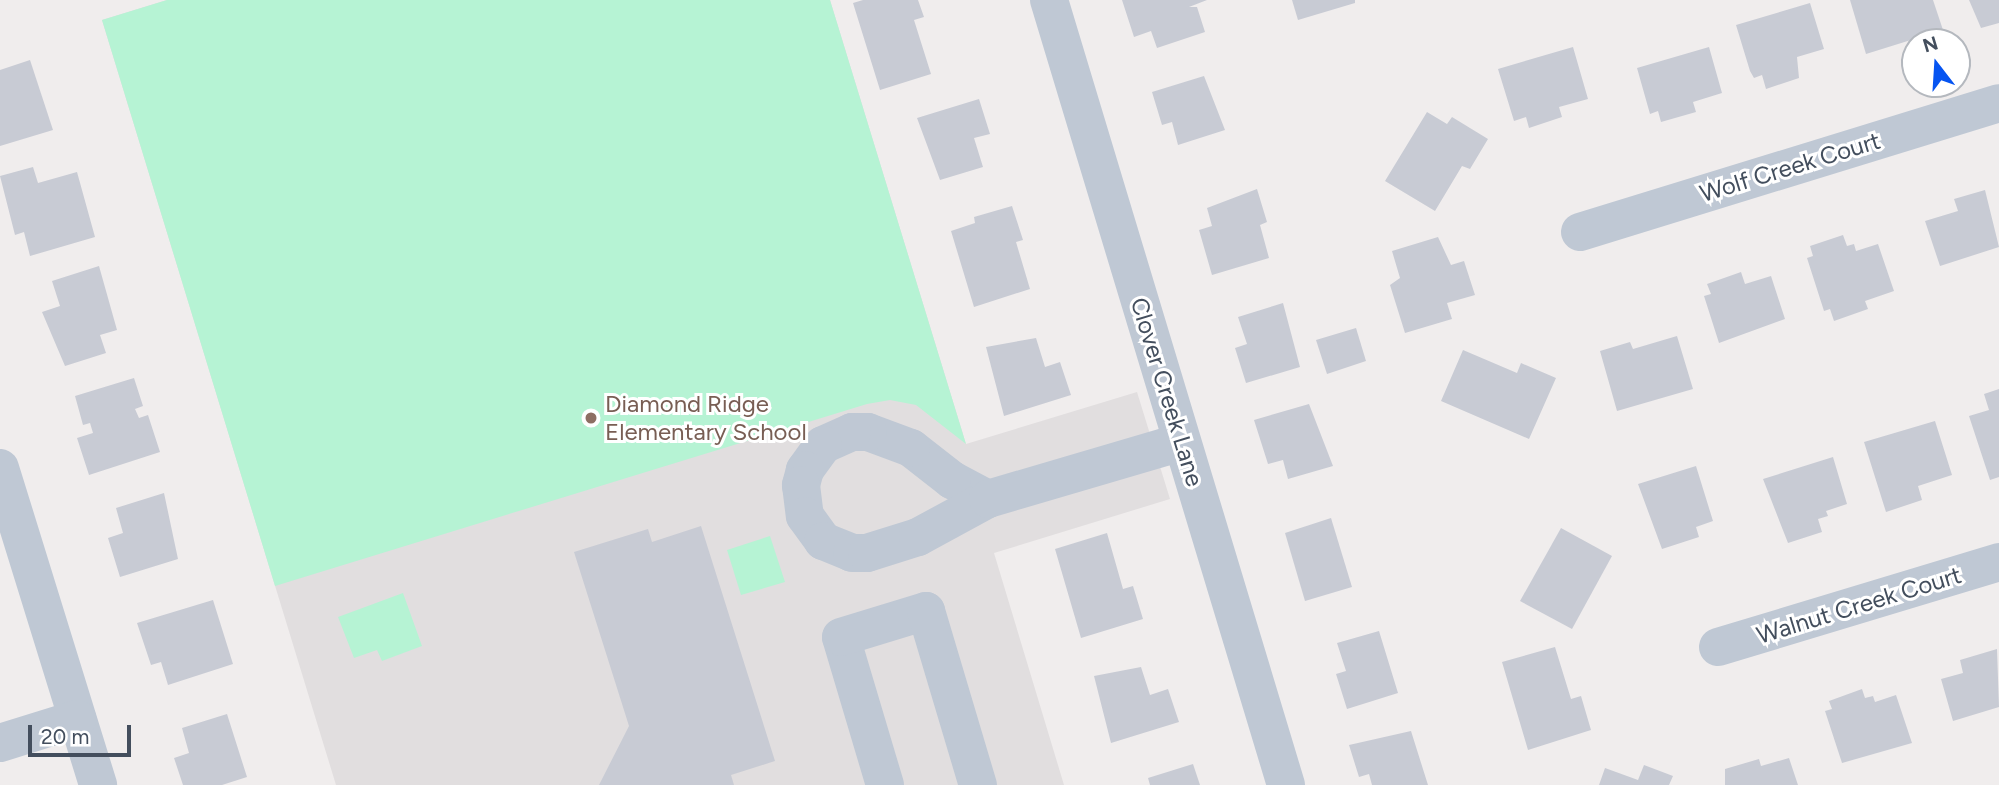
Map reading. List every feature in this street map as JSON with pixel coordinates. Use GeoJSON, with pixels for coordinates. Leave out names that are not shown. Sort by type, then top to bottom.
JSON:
{"type":"FeatureCollection","features":[{"type":"Feature","properties":{"kind":"street","name":"Clover Creek Lane"},"geometry":{"type":"LineString","coordinates":[[1049,0],[1286,785]]}},
{"type":"Feature","properties":{"kind":"street","name":"Wolf Creek Court"},"geometry":{"type":"LineString","coordinates":[[1580,232],[1999,103]]}},
{"type":"Feature","properties":{"kind":"street"},"geometry":{"type":"LineString","coordinates":[[988,499],[1182,442]]}},
{"type":"Feature","properties":{"kind":"street"},"geometry":{"type":"LineString","coordinates":[[0,468],[98,785]]}},
{"type":"Feature","properties":{"kind":"street","name":"Walnut Creek Court"},"geometry":{"type":"LineString","coordinates":[[1718,648],[1999,562]]}},
{"type":"Feature","properties":{"kind":"street"},"geometry":{"type":"LineString","coordinates":[[885,785],[841,637],[926,611],[978,785]]}},
{"type":"Feature","properties":{"kind":"street"},"geometry":{"type":"LineString","coordinates":[[0,743],[77,719]]}},
{"type":"Feature","properties":{"kind":"shaded area","name":"Diamond Ridge Elementary School"},"geometry":{"type":"Polygon","coordinates":[[[167,0],[830,0],[966,444],[1137,392],[1170,499],[994,553],[1064,785],[336,785],[102,20],[167,0]]]}},
{"type":"Feature","properties":{"kind":"green space"},"geometry":{"type":"Polygon","coordinates":[[[167,0],[830,0],[966,444],[916,405],[890,400],[867,404],[275,586],[102,20],[167,0]]]}},
{"type":"Feature","properties":{"kind":"green space"},"geometry":{"type":"Polygon","coordinates":[[[770,536],[785,582],[741,595],[727,550],[770,536]]]}},
{"type":"Feature","properties":{"kind":"green space"},"geometry":{"type":"Polygon","coordinates":[[[403,593],[422,646],[382,661],[377,650],[354,658],[338,617],[403,593]]]}},
{"type":"Feature","properties":{"kind":"building"},"geometry":{"type":"Polygon","coordinates":[[[863,0],[918,0],[924,17],[914,20],[931,74],[880,90],[853,3],[863,0]]]}},
{"type":"Feature","properties":{"kind":"building"},"geometry":{"type":"Polygon","coordinates":[[[1122,0],[1207,0],[1189,7],[1197,7],[1205,32],[1157,48],[1151,31],[1134,37],[1122,0]]]}},
{"type":"Feature","properties":{"kind":"building"},"geometry":{"type":"Polygon","coordinates":[[[1292,0],[1355,0],[1355,3],[1298,20],[1292,0]]]}},
{"type":"Feature","properties":{"kind":"building"},"geometry":{"type":"Polygon","coordinates":[[[1850,0],[1933,0],[1942,28],[1901,28],[1901,43],[1866,54],[1850,0]]]}},
{"type":"Feature","properties":{"kind":"building"},"geometry":{"type":"Polygon","coordinates":[[[1969,0],[1999,0],[1999,23],[1981,28],[1969,0]]]}},
{"type":"Feature","properties":{"kind":"building"},"geometry":{"type":"Polygon","coordinates":[[[1810,3],[1824,49],[1797,57],[1799,78],[1766,89],[1762,75],[1754,78],[1750,71],[1736,25],[1810,3]]]}},
{"type":"Feature","properties":{"kind":"building"},"geometry":{"type":"Polygon","coordinates":[[[1573,47],[1588,99],[1559,107],[1562,117],[1529,128],[1526,117],[1514,121],[1498,69],[1573,47]]]}},
{"type":"Feature","properties":{"kind":"building"},"geometry":{"type":"Polygon","coordinates":[[[1709,47],[1722,93],[1693,102],[1696,112],[1661,122],[1658,111],[1650,114],[1637,68],[1709,47]]]}},
{"type":"Feature","properties":{"kind":"building"},"geometry":{"type":"Polygon","coordinates":[[[30,60],[53,130],[0,146],[0,70],[30,60]]]}},
{"type":"Feature","properties":{"kind":"building"},"geometry":{"type":"Polygon","coordinates":[[[1204,76],[1225,130],[1178,145],[1172,122],[1162,125],[1152,92],[1204,76]]]}},
{"type":"Feature","properties":{"kind":"building"},"geometry":{"type":"Polygon","coordinates":[[[979,99],[990,134],[974,138],[983,167],[940,180],[917,118],[979,99]]]}},
{"type":"Feature","properties":{"kind":"building"},"geometry":{"type":"Polygon","coordinates":[[[1427,112],[1447,124],[1452,117],[1488,139],[1470,169],[1462,166],[1435,211],[1385,181],[1427,112]]]}},
{"type":"Feature","properties":{"kind":"building"},"geometry":{"type":"Polygon","coordinates":[[[33,167],[38,183],[77,172],[95,237],[30,256],[24,232],[15,235],[0,176],[33,167]]]}},
{"type":"Feature","properties":{"kind":"building"},"geometry":{"type":"Polygon","coordinates":[[[1257,189],[1267,222],[1260,225],[1269,258],[1212,275],[1199,230],[1212,226],[1207,208],[1257,189]]]}},
{"type":"Feature","properties":{"kind":"building"},"geometry":{"type":"Polygon","coordinates":[[[1985,190],[1999,247],[1940,266],[1925,221],[1958,211],[1954,199],[1985,190]]]}},
{"type":"Feature","properties":{"kind":"building"},"geometry":{"type":"Polygon","coordinates":[[[1012,206],[1023,240],[1016,242],[1030,289],[974,307],[951,231],[975,223],[974,217],[1012,206]]]}},
{"type":"Feature","properties":{"kind":"building"},"geometry":{"type":"Polygon","coordinates":[[[1843,235],[1847,246],[1854,244],[1856,251],[1878,244],[1894,291],[1865,301],[1868,309],[1834,321],[1830,309],[1824,311],[1807,258],[1813,256],[1810,246],[1843,235]]]}},
{"type":"Feature","properties":{"kind":"building"},"geometry":{"type":"Polygon","coordinates":[[[1438,237],[1451,265],[1464,261],[1475,295],[1447,303],[1452,319],[1405,333],[1390,285],[1400,278],[1392,251],[1438,237]]]}},
{"type":"Feature","properties":{"kind":"building"},"geometry":{"type":"Polygon","coordinates":[[[99,266],[117,330],[100,335],[106,353],[65,366],[42,312],[60,306],[52,281],[99,266]]]}},
{"type":"Feature","properties":{"kind":"building"},"geometry":{"type":"Polygon","coordinates":[[[1741,272],[1745,284],[1771,276],[1785,319],[1719,343],[1704,296],[1711,294],[1707,284],[1741,272]]]}},
{"type":"Feature","properties":{"kind":"building"},"geometry":{"type":"Polygon","coordinates":[[[1283,303],[1300,367],[1246,383],[1235,348],[1247,344],[1238,317],[1283,303]]]}},
{"type":"Feature","properties":{"kind":"building"},"geometry":{"type":"Polygon","coordinates":[[[1356,328],[1366,361],[1327,374],[1316,340],[1356,328]]]}},
{"type":"Feature","properties":{"kind":"building"},"geometry":{"type":"Polygon","coordinates":[[[1677,336],[1693,389],[1617,411],[1600,351],[1630,342],[1633,349],[1677,336]]]}},
{"type":"Feature","properties":{"kind":"building"},"geometry":{"type":"Polygon","coordinates":[[[1036,338],[1045,367],[1060,362],[1071,395],[1004,416],[986,347],[1036,338]]]}},
{"type":"Feature","properties":{"kind":"building"},"geometry":{"type":"Polygon","coordinates":[[[1463,350],[1517,373],[1521,363],[1556,378],[1529,439],[1441,401],[1463,350]]]}},
{"type":"Feature","properties":{"kind":"building"},"geometry":{"type":"Polygon","coordinates":[[[134,378],[143,406],[135,409],[139,418],[148,415],[160,452],[89,475],[77,438],[93,433],[90,423],[83,425],[75,396],[134,378]]]}},
{"type":"Feature","properties":{"kind":"building"},"geometry":{"type":"Polygon","coordinates":[[[1999,389],[1999,477],[1990,480],[1969,416],[1989,410],[1984,394],[1999,389]]]}},
{"type":"Feature","properties":{"kind":"building"},"geometry":{"type":"Polygon","coordinates":[[[1309,404],[1333,466],[1288,479],[1283,460],[1268,464],[1254,420],[1309,404]]]}},
{"type":"Feature","properties":{"kind":"building"},"geometry":{"type":"Polygon","coordinates":[[[1935,421],[1952,475],[1918,486],[1922,500],[1886,512],[1864,442],[1935,421]]]}},
{"type":"Feature","properties":{"kind":"building"},"geometry":{"type":"Polygon","coordinates":[[[1833,457],[1847,504],[1826,511],[1828,516],[1818,519],[1822,532],[1788,543],[1763,479],[1833,457]]]}},
{"type":"Feature","properties":{"kind":"building"},"geometry":{"type":"Polygon","coordinates":[[[1696,466],[1713,521],[1696,527],[1699,537],[1662,549],[1638,484],[1696,466]]]}},
{"type":"Feature","properties":{"kind":"building"},"geometry":{"type":"Polygon","coordinates":[[[164,493],[178,559],[120,577],[108,538],[123,533],[116,508],[164,493]]]}},
{"type":"Feature","properties":{"kind":"building"},"geometry":{"type":"Polygon","coordinates":[[[1331,518],[1352,587],[1305,601],[1285,533],[1331,518]]]}},
{"type":"Feature","properties":{"kind":"building"},"geometry":{"type":"Polygon","coordinates":[[[701,526],[775,761],[731,775],[734,785],[599,785],[629,726],[574,552],[648,529],[652,542],[701,526]]]}},
{"type":"Feature","properties":{"kind":"building"},"geometry":{"type":"Polygon","coordinates":[[[1561,528],[1612,556],[1572,629],[1520,601],[1561,528]]]}},
{"type":"Feature","properties":{"kind":"building"},"geometry":{"type":"Polygon","coordinates":[[[1107,533],[1123,589],[1133,586],[1143,619],[1081,638],[1055,549],[1107,533]]]}},
{"type":"Feature","properties":{"kind":"building"},"geometry":{"type":"Polygon","coordinates":[[[213,600],[233,664],[168,685],[161,662],[151,665],[137,623],[213,600]]]}},
{"type":"Feature","properties":{"kind":"building"},"geometry":{"type":"Polygon","coordinates":[[[1379,631],[1398,693],[1347,709],[1336,674],[1346,671],[1337,643],[1379,631]]]}},
{"type":"Feature","properties":{"kind":"building"},"geometry":{"type":"Polygon","coordinates":[[[1555,647],[1571,699],[1581,696],[1591,730],[1528,750],[1502,662],[1555,647]]]}},
{"type":"Feature","properties":{"kind":"building"},"geometry":{"type":"Polygon","coordinates":[[[1997,649],[1999,707],[1953,721],[1941,679],[1963,673],[1960,660],[1997,649]]]}},
{"type":"Feature","properties":{"kind":"building"},"geometry":{"type":"Polygon","coordinates":[[[1141,667],[1150,695],[1168,689],[1179,722],[1111,743],[1094,676],[1141,667]]]}},
{"type":"Feature","properties":{"kind":"building"},"geometry":{"type":"Polygon","coordinates":[[[1862,689],[1865,698],[1873,696],[1875,702],[1896,695],[1912,743],[1842,763],[1825,711],[1832,709],[1829,701],[1862,689]]]}},
{"type":"Feature","properties":{"kind":"building"},"geometry":{"type":"Polygon","coordinates":[[[227,714],[247,777],[222,785],[183,785],[174,758],[189,753],[182,728],[227,714]]]}},
{"type":"Feature","properties":{"kind":"building"},"geometry":{"type":"Polygon","coordinates":[[[1411,731],[1428,785],[1372,785],[1369,774],[1359,777],[1349,745],[1411,731]]]}},
{"type":"Feature","properties":{"kind":"building"},"geometry":{"type":"Polygon","coordinates":[[[1789,758],[1798,785],[1725,785],[1725,769],[1759,759],[1761,766],[1789,758]]]}},
{"type":"Feature","properties":{"kind":"building"},"geometry":{"type":"Polygon","coordinates":[[[1193,764],[1200,785],[1150,785],[1148,778],[1193,764]]]}},
{"type":"Feature","properties":{"kind":"building"},"geometry":{"type":"Polygon","coordinates":[[[1644,765],[1673,776],[1669,785],[1599,785],[1605,768],[1638,780],[1644,765]]]}},
{"type":"Feature","properties":{"kind":"place","name":"Diamond Ridge Elementary School"},"geometry":{"type":"Point","coordinates":[591,418]}}]}
